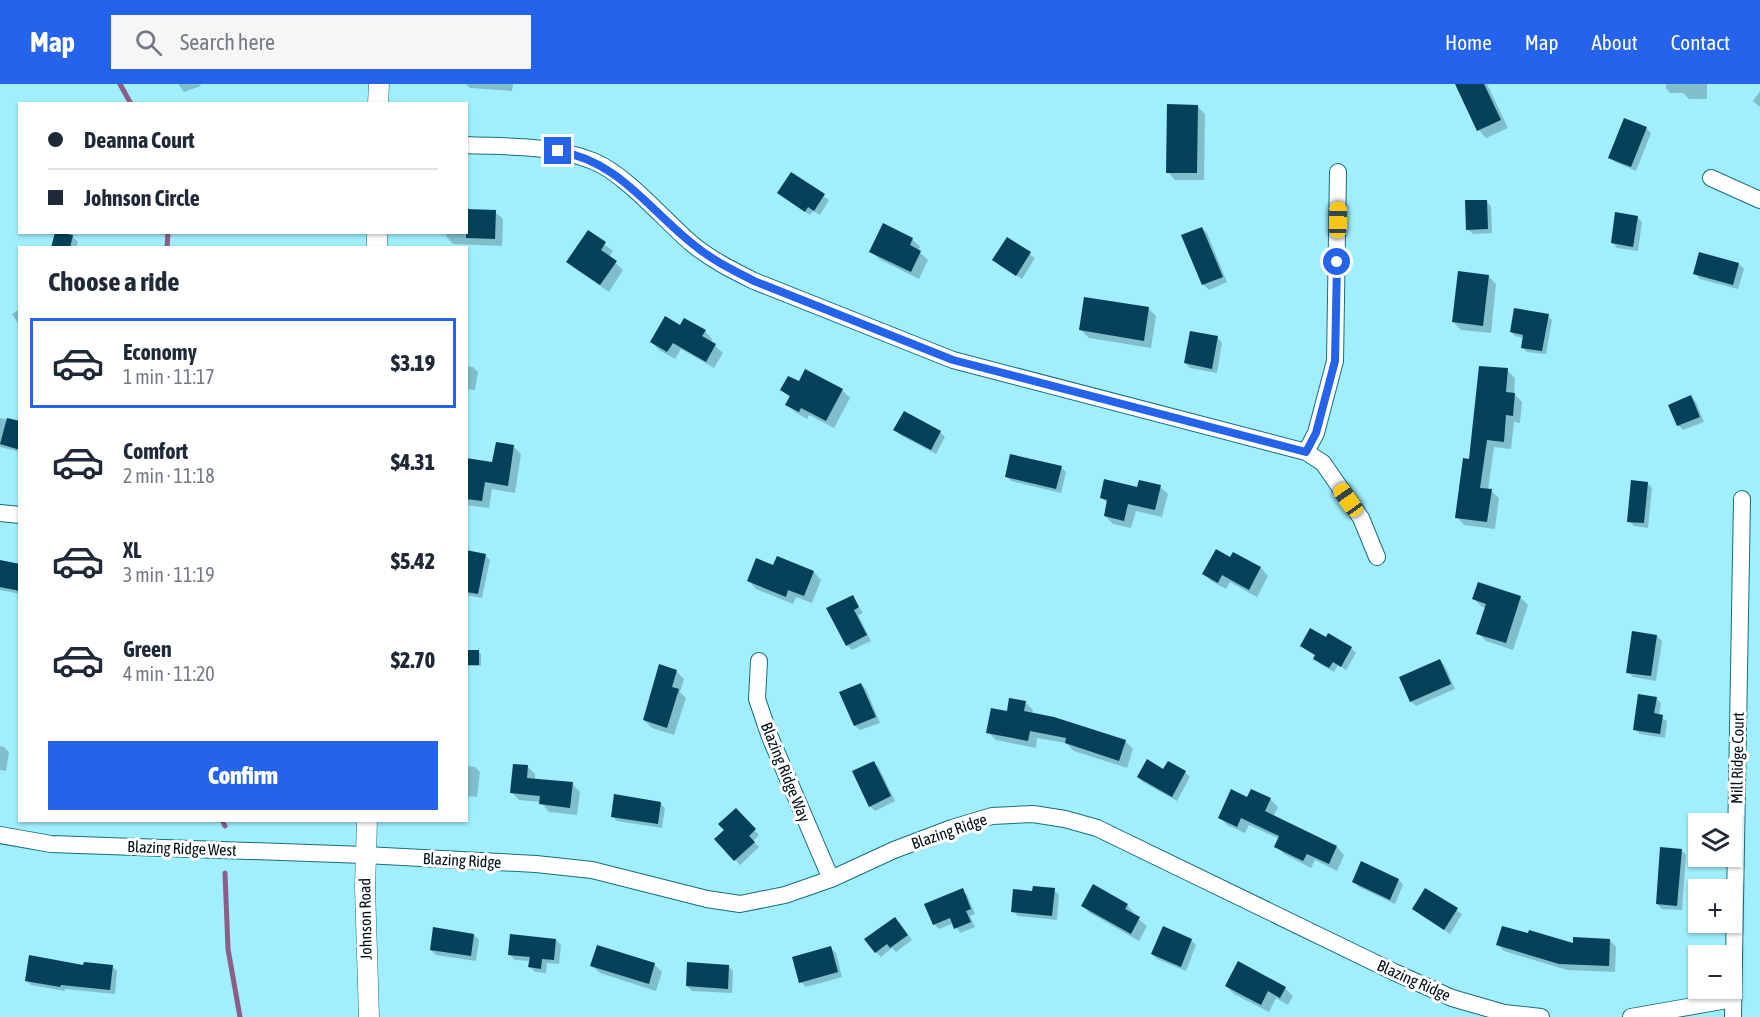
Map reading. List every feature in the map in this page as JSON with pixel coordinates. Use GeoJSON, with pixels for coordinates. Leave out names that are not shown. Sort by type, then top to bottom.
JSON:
{"type":"FeatureCollection","features":[{"type":"Feature","properties":{"kind":"street"},"geometry":{"type":"LineString","coordinates":[[378,102],[379,84]]}},
{"type":"Feature","properties":{"kind":"street"},"geometry":{"type":"LineString","coordinates":[[468,145],[545,149],[570,153],[595,162],[630,187],[694,245],[724,266],[754,281],[953,360],[1306,452],[1323,463],[1361,518],[1377,557]]}},
{"type":"Feature","properties":{"kind":"street"},"geometry":{"type":"LineString","coordinates":[[1306,452],[1316,433],[1335,361],[1338,172]]}},
{"type":"Feature","properties":{"kind":"street"},"geometry":{"type":"LineString","coordinates":[[1711,178],[1760,200]]}},
{"type":"Feature","properties":{"kind":"street","name":"Mill Ridge Court"},"geometry":{"type":"LineString","coordinates":[[1734,945],[1742,499]]}},
{"type":"Feature","properties":{"kind":"street"},"geometry":{"type":"LineString","coordinates":[[0,513],[18,515]]}},
{"type":"Feature","properties":{"kind":"street","name":"Blazing Ridge Way"},"geometry":{"type":"LineString","coordinates":[[759,662],[757,699],[760,709],[831,879]]}},
{"type":"Feature","properties":{"kind":"street","name":"Blazing Ridge"},"geometry":{"type":"LineString","coordinates":[[365,855],[536,864],[592,870],[696,897],[740,904],[785,895],[831,879],[894,850],[952,828],[992,816],[1033,814],[1065,819],[1097,828],[1452,998],[1504,1013],[1541,1017]]}},
{"type":"Feature","properties":{"kind":"street","name":"Johnson Road"},"geometry":{"type":"LineString","coordinates":[[367,822],[366,959],[369,1017]]}},
{"type":"Feature","properties":{"kind":"street","name":"Blazing Ridge West"},"geometry":{"type":"LineString","coordinates":[[0,835],[51,844],[365,855]]}},
{"type":"Feature","properties":{"kind":"street"},"geometry":{"type":"LineString","coordinates":[[1631,1017],[1733,999]]}},
{"type":"Feature","properties":{"kind":"street","name":"Mill Ridge Court"},"geometry":{"type":"LineString","coordinates":[[1733,999],[1733,1017]]}},
{"type":"Feature","properties":{"kind":"building"},"geometry":{"type":"Polygon","coordinates":[[[1455,84],[1484,84],[1501,120],[1477,131],[1455,84]]]}},
{"type":"Feature","properties":{"kind":"building"},"geometry":{"type":"Polygon","coordinates":[[[1167,104],[1198,105],[1197,173],[1166,173],[1167,104]]]}},
{"type":"Feature","properties":{"kind":"building"},"geometry":{"type":"Polygon","coordinates":[[[1624,118],[1647,127],[1631,167],[1608,158],[1624,118]]]}},
{"type":"Feature","properties":{"kind":"building"},"geometry":{"type":"Polygon","coordinates":[[[791,172],[825,194],[814,211],[808,207],[805,212],[777,193],[791,172]]]}},
{"type":"Feature","properties":{"kind":"building"},"geometry":{"type":"Polygon","coordinates":[[[1465,200],[1487,200],[1488,229],[1466,230],[1465,200]]]}},
{"type":"Feature","properties":{"kind":"building"},"geometry":{"type":"Polygon","coordinates":[[[468,209],[496,210],[495,239],[466,238],[468,209]]]}},
{"type":"Feature","properties":{"kind":"building"},"geometry":{"type":"Polygon","coordinates":[[[1615,212],[1638,216],[1633,247],[1611,243],[1615,212]]]}},
{"type":"Feature","properties":{"kind":"building"},"geometry":{"type":"Polygon","coordinates":[[[883,223],[913,238],[910,245],[921,251],[911,272],[869,252],[883,223]]]}},
{"type":"Feature","properties":{"kind":"building"},"geometry":{"type":"Polygon","coordinates":[[[1202,227],[1223,277],[1202,285],[1181,235],[1202,227]]]}},
{"type":"Feature","properties":{"kind":"building"},"geometry":{"type":"Polygon","coordinates":[[[588,230],[606,242],[601,250],[617,261],[600,285],[566,262],[588,230]]]}},
{"type":"Feature","properties":{"kind":"building"},"geometry":{"type":"Polygon","coordinates":[[[54,234],[73,235],[70,246],[52,246],[54,234]]]}},
{"type":"Feature","properties":{"kind":"building"},"geometry":{"type":"Polygon","coordinates":[[[1007,237],[1031,252],[1016,276],[992,260],[1007,237]]]}},
{"type":"Feature","properties":{"kind":"building"},"geometry":{"type":"Polygon","coordinates":[[[1699,252],[1739,263],[1733,285],[1693,274],[1699,252]]]}},
{"type":"Feature","properties":{"kind":"building"},"geometry":{"type":"Polygon","coordinates":[[[1458,271],[1489,275],[1483,326],[1452,322],[1458,271]]]}},
{"type":"Feature","properties":{"kind":"building"},"geometry":{"type":"Polygon","coordinates":[[[1084,297],[1149,307],[1144,341],[1079,330],[1084,297]]]}},
{"type":"Feature","properties":{"kind":"building"},"geometry":{"type":"Polygon","coordinates":[[[1514,308],[1549,314],[1542,351],[1521,348],[1523,335],[1510,332],[1514,308]]]}},
{"type":"Feature","properties":{"kind":"building"},"geometry":{"type":"Polygon","coordinates":[[[665,316],[680,325],[684,318],[706,330],[702,336],[716,344],[706,362],[673,343],[667,352],[650,342],[665,316]]]}},
{"type":"Feature","properties":{"kind":"building"},"geometry":{"type":"Polygon","coordinates":[[[1190,331],[1218,336],[1212,369],[1184,363],[1190,331]]]}},
{"type":"Feature","properties":{"kind":"building"},"geometry":{"type":"Polygon","coordinates":[[[1479,366],[1508,368],[1506,392],[1515,393],[1513,416],[1506,415],[1504,442],[1487,440],[1480,488],[1492,489],[1487,522],[1455,518],[1463,458],[1469,459],[1479,366]]]}},
{"type":"Feature","properties":{"kind":"building"},"geometry":{"type":"Polygon","coordinates":[[[805,369],[843,389],[826,421],[801,408],[799,412],[785,405],[790,396],[780,390],[788,376],[799,381],[805,369]]]}},
{"type":"Feature","properties":{"kind":"building"},"geometry":{"type":"Polygon","coordinates":[[[1691,395],[1700,417],[1677,426],[1668,405],[1691,395]]]}},
{"type":"Feature","properties":{"kind":"building"},"geometry":{"type":"Polygon","coordinates":[[[904,411],[941,431],[931,450],[893,430],[904,411]]]}},
{"type":"Feature","properties":{"kind":"building"},"geometry":{"type":"Polygon","coordinates":[[[7,418],[18,421],[18,449],[0,444],[7,418]]]}},
{"type":"Feature","properties":{"kind":"building"},"geometry":{"type":"Polygon","coordinates":[[[496,442],[514,445],[508,486],[485,482],[482,501],[468,499],[468,458],[492,462],[496,442]]]}},
{"type":"Feature","properties":{"kind":"building"},"geometry":{"type":"Polygon","coordinates":[[[1010,454],[1062,466],[1056,489],[1005,477],[1010,454]]]}},
{"type":"Feature","properties":{"kind":"building"},"geometry":{"type":"Polygon","coordinates":[[[1104,479],[1137,487],[1139,480],[1161,485],[1155,510],[1128,504],[1124,521],[1104,516],[1107,500],[1100,498],[1104,479]]]}},
{"type":"Feature","properties":{"kind":"building"},"geometry":{"type":"Polygon","coordinates":[[[1631,480],[1648,482],[1644,523],[1627,522],[1631,480]]]}},
{"type":"Feature","properties":{"kind":"building"},"geometry":{"type":"Polygon","coordinates":[[[1216,549],[1230,557],[1233,552],[1261,567],[1249,590],[1222,575],[1218,583],[1202,574],[1216,549]]]}},
{"type":"Feature","properties":{"kind":"building"},"geometry":{"type":"Polygon","coordinates":[[[468,550],[486,554],[478,594],[468,592],[468,550]]]}},
{"type":"Feature","properties":{"kind":"building"},"geometry":{"type":"Polygon","coordinates":[[[777,556],[814,571],[804,596],[788,590],[786,597],[747,581],[756,558],[773,565],[777,556]]]}},
{"type":"Feature","properties":{"kind":"building"},"geometry":{"type":"Polygon","coordinates":[[[0,560],[18,564],[18,591],[0,587],[0,560]]]}},
{"type":"Feature","properties":{"kind":"building"},"geometry":{"type":"Polygon","coordinates":[[[1478,582],[1521,596],[1506,643],[1476,634],[1486,604],[1472,599],[1478,582]]]}},
{"type":"Feature","properties":{"kind":"building"},"geometry":{"type":"Polygon","coordinates":[[[853,595],[859,607],[854,610],[867,635],[846,646],[826,608],[853,595]]]}},
{"type":"Feature","properties":{"kind":"building"},"geometry":{"type":"Polygon","coordinates":[[[1310,628],[1326,637],[1328,633],[1352,647],[1341,667],[1333,662],[1329,668],[1313,659],[1315,655],[1300,646],[1310,628]]]}},
{"type":"Feature","properties":{"kind":"building"},"geometry":{"type":"Polygon","coordinates":[[[1632,631],[1657,635],[1651,676],[1626,673],[1632,631]]]}},
{"type":"Feature","properties":{"kind":"building"},"geometry":{"type":"Polygon","coordinates":[[[468,650],[479,650],[479,665],[468,665],[468,650]]]}},
{"type":"Feature","properties":{"kind":"building"},"geometry":{"type":"Polygon","coordinates":[[[1440,659],[1451,684],[1410,702],[1399,677],[1440,659]]]}},
{"type":"Feature","properties":{"kind":"building"},"geometry":{"type":"Polygon","coordinates":[[[659,664],[677,670],[672,687],[679,689],[667,728],[643,720],[659,664]]]}},
{"type":"Feature","properties":{"kind":"building"},"geometry":{"type":"Polygon","coordinates":[[[861,683],[876,717],[854,726],[839,692],[861,683]]]}},
{"type":"Feature","properties":{"kind":"building"},"geometry":{"type":"Polygon","coordinates":[[[1638,694],[1657,697],[1654,713],[1663,715],[1660,734],[1633,730],[1638,694]]]}},
{"type":"Feature","properties":{"kind":"building"},"geometry":{"type":"Polygon","coordinates":[[[1009,698],[1026,701],[1024,711],[1054,717],[1126,740],[1119,761],[1065,743],[1066,738],[1030,731],[1028,741],[986,733],[991,708],[1007,711],[1009,698]]]}},
{"type":"Feature","properties":{"kind":"building"},"geometry":{"type":"Polygon","coordinates":[[[1147,759],[1163,769],[1168,761],[1186,771],[1172,797],[1137,777],[1147,759]]]}},
{"type":"Feature","properties":{"kind":"building"},"geometry":{"type":"Polygon","coordinates":[[[874,761],[891,796],[869,807],[852,771],[874,761]]]}},
{"type":"Feature","properties":{"kind":"building"},"geometry":{"type":"Polygon","coordinates":[[[513,764],[528,765],[527,778],[573,782],[570,808],[539,804],[540,796],[510,793],[513,764]]]}},
{"type":"Feature","properties":{"kind":"building"},"geometry":{"type":"Polygon","coordinates":[[[1231,789],[1247,797],[1251,789],[1271,798],[1265,811],[1337,846],[1329,864],[1307,854],[1303,861],[1274,847],[1279,836],[1241,818],[1237,827],[1218,818],[1231,789]]]}},
{"type":"Feature","properties":{"kind":"building"},"geometry":{"type":"Polygon","coordinates":[[[614,794],[661,802],[658,824],[611,817],[614,794]]]}},
{"type":"Feature","properties":{"kind":"building"},"geometry":{"type":"Polygon","coordinates":[[[736,808],[756,829],[749,836],[755,842],[734,861],[714,839],[724,830],[718,824],[736,808]]]}},
{"type":"Feature","properties":{"kind":"building"},"geometry":{"type":"Polygon","coordinates":[[[1660,847],[1682,849],[1677,906],[1656,904],[1660,847]]]}},
{"type":"Feature","properties":{"kind":"building"},"geometry":{"type":"Polygon","coordinates":[[[1361,861],[1399,879],[1390,900],[1352,882],[1361,861]]]}},
{"type":"Feature","properties":{"kind":"building"},"geometry":{"type":"Polygon","coordinates":[[[1093,884],[1128,904],[1125,909],[1140,917],[1131,934],[1081,906],[1093,884]]]}},
{"type":"Feature","properties":{"kind":"building"},"geometry":{"type":"Polygon","coordinates":[[[1033,886],[1055,888],[1052,916],[1011,912],[1013,889],[1032,891],[1033,886]]]}},
{"type":"Feature","properties":{"kind":"building"},"geometry":{"type":"Polygon","coordinates":[[[963,888],[971,909],[966,911],[971,922],[954,929],[950,918],[933,925],[924,904],[963,888]]]}},
{"type":"Feature","properties":{"kind":"building"},"geometry":{"type":"Polygon","coordinates":[[[1425,888],[1458,908],[1444,930],[1412,909],[1425,888]]]}},
{"type":"Feature","properties":{"kind":"building"},"geometry":{"type":"Polygon","coordinates":[[[895,917],[908,935],[890,948],[887,944],[875,953],[864,939],[895,917]]]}},
{"type":"Feature","properties":{"kind":"building"},"geometry":{"type":"Polygon","coordinates":[[[1163,926],[1192,939],[1181,967],[1151,954],[1163,926]]]}},
{"type":"Feature","properties":{"kind":"building"},"geometry":{"type":"Polygon","coordinates":[[[1502,926],[1528,933],[1529,930],[1573,943],[1573,937],[1610,939],[1609,966],[1559,964],[1496,945],[1502,926]]]}},
{"type":"Feature","properties":{"kind":"building"},"geometry":{"type":"Polygon","coordinates":[[[433,927],[474,934],[471,956],[430,950],[433,927]]]}},
{"type":"Feature","properties":{"kind":"building"},"geometry":{"type":"Polygon","coordinates":[[[510,934],[556,939],[554,960],[542,959],[541,969],[528,967],[530,957],[508,955],[510,934]]]}},
{"type":"Feature","properties":{"kind":"building"},"geometry":{"type":"Polygon","coordinates":[[[597,945],[655,963],[649,984],[590,966],[597,945]]]}},
{"type":"Feature","properties":{"kind":"building"},"geometry":{"type":"Polygon","coordinates":[[[831,946],[838,972],[799,983],[792,957],[831,946]]]}},
{"type":"Feature","properties":{"kind":"building"},"geometry":{"type":"Polygon","coordinates":[[[29,955],[83,965],[84,962],[113,965],[110,990],[61,985],[60,987],[25,981],[29,955]]]}},
{"type":"Feature","properties":{"kind":"building"},"geometry":{"type":"Polygon","coordinates":[[[1238,961],[1286,987],[1280,998],[1268,991],[1261,1005],[1225,986],[1238,961]]]}},
{"type":"Feature","properties":{"kind":"building"},"geometry":{"type":"Polygon","coordinates":[[[687,962],[729,965],[728,989],[686,986],[687,962]]]}},
{"type":"Feature","properties":{"kind":"waterway"},"geometry":{"type":"LineString","coordinates":[[120,84],[130,102]]}},
{"type":"Feature","properties":{"kind":"waterway"},"geometry":{"type":"LineString","coordinates":[[167,246],[168,234]]}},
{"type":"Feature","properties":{"kind":"waterway"},"geometry":{"type":"LineString","coordinates":[[223,822],[225,826]]}},
{"type":"Feature","properties":{"kind":"waterway"},"geometry":{"type":"LineString","coordinates":[[225,873],[228,949],[240,1017]]}},
{"type":"Feature","properties":{"kind":"route"},"geometry":{"type":"LineString","coordinates":[[558,151],[595,162],[615,174],[694,245],[724,266],[754,281],[953,360],[1306,452],[1316,433],[1335,361],[1337,262]]}}]}
